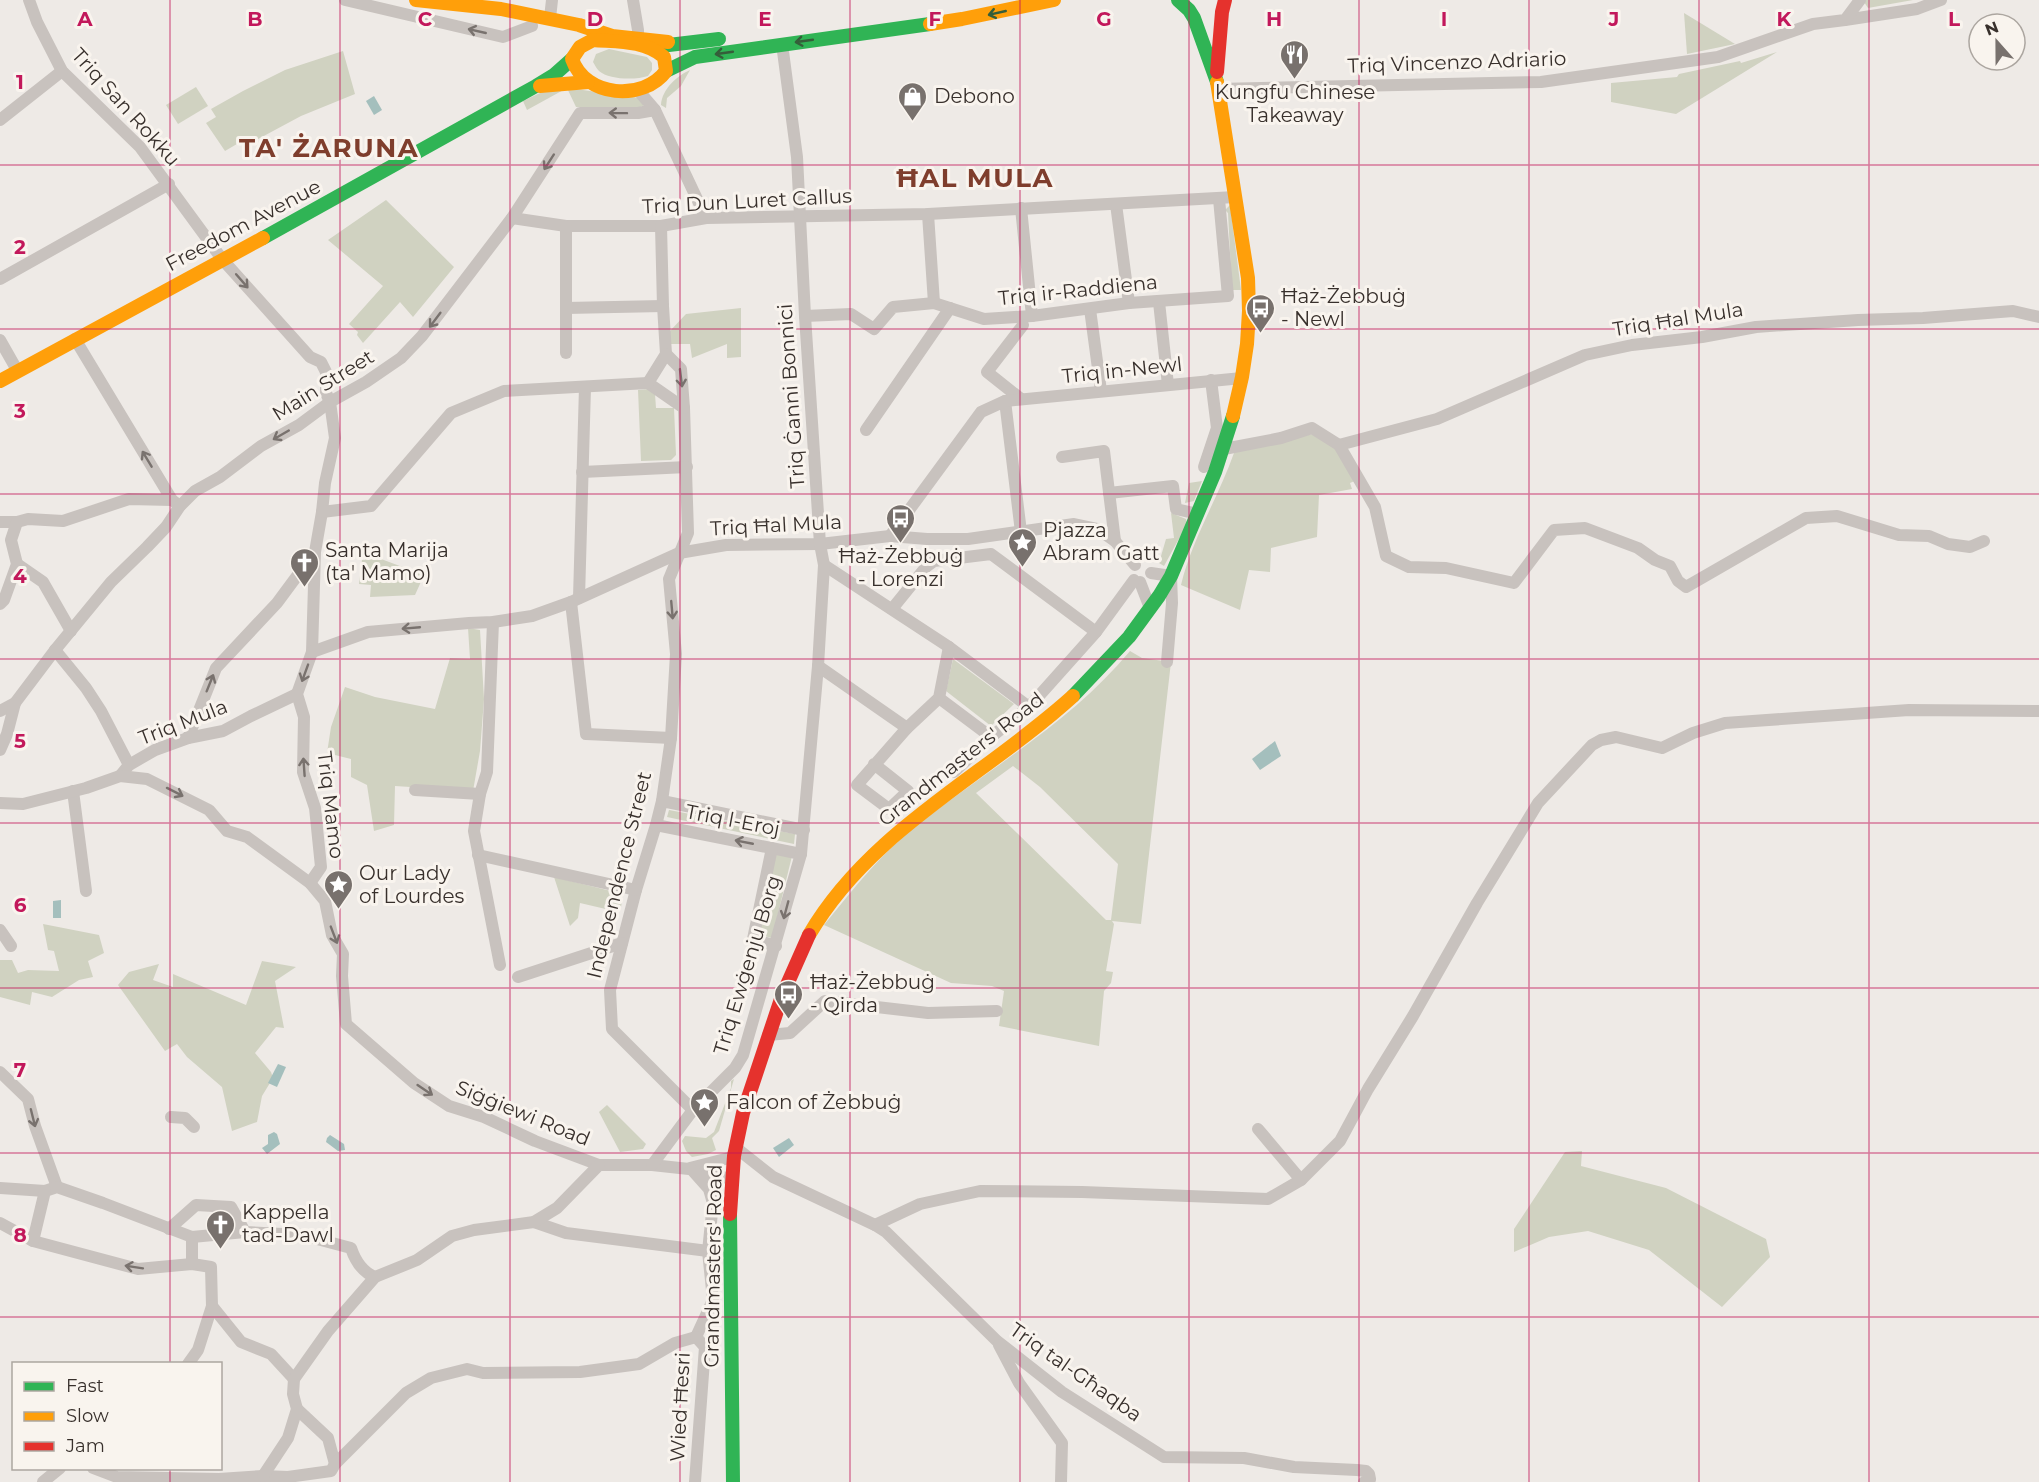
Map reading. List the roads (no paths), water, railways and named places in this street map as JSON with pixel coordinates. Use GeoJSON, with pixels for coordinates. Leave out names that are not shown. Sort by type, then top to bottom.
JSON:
{"type":"FeatureCollection","features":[{"type":"Feature","properties":{"kind":"main road"},"geometry":{"type":"LineString","coordinates":[[404,0],[424,9],[553,30],[563,37],[574,55],[579,74],[588,82],[615,91],[651,85],[664,74],[696,57],[972,18],[1054,0]]}},
{"type":"Feature","properties":{"kind":"main road"},"geometry":{"type":"LineString","coordinates":[[416,0],[501,9],[550,18],[612,36],[676,43]]}},
{"type":"Feature","properties":{"kind":"main road"},"geometry":{"type":"LineString","coordinates":[[1178,0],[1194,18],[1217,85]]}},
{"type":"Feature","properties":{"kind":"main road"},"geometry":{"type":"LineString","coordinates":[[1195,0],[1217,85]]}},
{"type":"Feature","properties":{"kind":"main road"},"geometry":{"type":"LineString","coordinates":[[1215,0],[1212,28],[1217,85]]}},
{"type":"Feature","properties":{"kind":"main road"},"geometry":{"type":"LineString","coordinates":[[1217,85],[1222,12],[1225,0]]}},
{"type":"Feature","properties":{"kind":"main road"},"geometry":{"type":"LineString","coordinates":[[772,32],[891,16]]}},
{"type":"Feature","properties":{"kind":"main road"},"geometry":{"type":"LineString","coordinates":[[550,18],[593,40],[652,47],[664,57],[664,74]]}},
{"type":"Feature","properties":{"kind":"main road"},"geometry":{"type":"LineString","coordinates":[[652,47],[738,36]]}},
{"type":"Feature","properties":{"kind":"main road","name":"Freedom Avenue"},"geometry":{"type":"LineString","coordinates":[[0,381],[536,86],[554,75],[581,45],[593,40]]}},
{"type":"Feature","properties":{"kind":"main road","name":"Freedom Avenue"},"geometry":{"type":"LineString","coordinates":[[536,86],[588,82]]}},
{"type":"Feature","properties":{"kind":"main road","name":"Grandmasters' Road"},"geometry":{"type":"LineString","coordinates":[[733,1482],[731,1179],[734,1152],[784,985],[828,906],[855,871],[879,847],[938,800],[1021,740],[1054,713],[1101,668],[1150,608],[1171,576],[1224,449],[1242,378],[1248,317],[1248,280],[1243,232],[1217,85]]}},
{"type":"Feature","properties":{"kind":"street","name":"Triq San Rokku"},"geometry":{"type":"LineString","coordinates":[[29,0],[37,22],[62,71],[140,147],[222,259],[310,357],[321,362],[326,372],[326,393],[330,402]]}},
{"type":"Feature","properties":{"kind":"street"},"geometry":{"type":"LineString","coordinates":[[345,0],[503,37],[532,26]]}},
{"type":"Feature","properties":{"kind":"street"},"geometry":{"type":"LineString","coordinates":[[550,18],[552,0]]}},
{"type":"Feature","properties":{"kind":"street"},"geometry":{"type":"LineString","coordinates":[[633,0],[638,39]]}},
{"type":"Feature","properties":{"kind":"street"},"geometry":{"type":"LineString","coordinates":[[1845,20],[1860,0]]}},
{"type":"Feature","properties":{"kind":"street","name":"Triq Vincenzo Adriario"},"geometry":{"type":"LineString","coordinates":[[1217,85],[1541,82],[1718,57],[1813,24],[1917,9],[1941,0]]}},
{"type":"Feature","properties":{"kind":"street","name":"Triq Ġanni Bonnici"},"geometry":{"type":"LineString","coordinates":[[782,44],[797,157],[820,544],[824,565],[818,666],[801,854]]}},
{"type":"Feature","properties":{"kind":"street"},"geometry":{"type":"LineString","coordinates":[[0,120],[62,71]]}},
{"type":"Feature","properties":{"kind":"street"},"geometry":{"type":"LineString","coordinates":[[655,110],[656,96],[664,74]]}},
{"type":"Feature","properties":{"kind":"street"},"geometry":{"type":"LineString","coordinates":[[637,89],[655,110],[706,218]]}},
{"type":"Feature","properties":{"kind":"street","name":"Main Street"},"geometry":{"type":"LineString","coordinates":[[0,711],[15,703],[111,582],[166,527],[176,503],[220,477],[261,446],[298,425],[330,402],[366,382],[401,358],[422,336],[512,218],[580,113],[638,113],[655,110]]}},
{"type":"Feature","properties":{"kind":"street"},"geometry":{"type":"LineString","coordinates":[[0,279],[169,184]]}},
{"type":"Feature","properties":{"kind":"street","name":"Triq Dun Luret Callus"},"geometry":{"type":"LineString","coordinates":[[512,218],[566,226],[661,225],[706,218],[928,214],[1235,197]]}},
{"type":"Feature","properties":{"kind":"street","name":"Triq ir-Raddiena"},"geometry":{"type":"LineString","coordinates":[[805,316],[851,314],[874,328],[894,307],[934,303],[984,319],[1027,321],[1129,303],[1228,296],[1219,199]]}},
{"type":"Feature","properties":{"kind":"street"},"geometry":{"type":"LineString","coordinates":[[1116,204],[1129,303]]}},
{"type":"Feature","properties":{"kind":"street"},"geometry":{"type":"LineString","coordinates":[[1021,208],[1027,321],[987,372],[1021,399]]}},
{"type":"Feature","properties":{"kind":"street"},"geometry":{"type":"LineString","coordinates":[[928,214],[934,303]]}},
{"type":"Feature","properties":{"kind":"street"},"geometry":{"type":"LineString","coordinates":[[648,383],[666,354],[661,225]]}},
{"type":"Feature","properties":{"kind":"street"},"geometry":{"type":"LineString","coordinates":[[566,226],[566,353]]}},
{"type":"Feature","properties":{"kind":"street"},"geometry":{"type":"LineString","coordinates":[[1159,302],[1168,385]]}},
{"type":"Feature","properties":{"kind":"street"},"geometry":{"type":"LineString","coordinates":[[566,308],[663,306]]}},
{"type":"Feature","properties":{"kind":"street"},"geometry":{"type":"LineString","coordinates":[[866,430],[950,308]]}},
{"type":"Feature","properties":{"kind":"street"},"geometry":{"type":"LineString","coordinates":[[1090,309],[1101,391]]}},
{"type":"Feature","properties":{"kind":"street","name":"Triq Ħal Mula"},"geometry":{"type":"LineString","coordinates":[[1338,445],[1437,419],[1585,355],[1632,345],[1702,337],[1756,327],[2013,311],[2039,317]]}},
{"type":"Feature","properties":{"kind":"street"},"geometry":{"type":"LineString","coordinates":[[75,339],[176,503]]}},
{"type":"Feature","properties":{"kind":"street"},"geometry":{"type":"LineString","coordinates":[[0,340],[17,370]]}},
{"type":"Feature","properties":{"kind":"street","name":"Independence Street"},"geometry":{"type":"LineString","coordinates":[[666,354],[681,369],[687,467],[688,533],[669,579],[676,654],[671,738],[662,801],[610,990],[612,1029],[693,1110]]}},
{"type":"Feature","properties":{"kind":"street","name":"Triq in-Newl"},"geometry":{"type":"LineString","coordinates":[[1005,401],[1242,378]]}},
{"type":"Feature","properties":{"kind":"street"},"geometry":{"type":"LineString","coordinates":[[1204,467],[1216,428],[1211,380]]}},
{"type":"Feature","properties":{"kind":"street"},"geometry":{"type":"LineString","coordinates":[[322,512],[371,506],[451,413],[504,391],[648,383],[684,408]]}},
{"type":"Feature","properties":{"kind":"street"},"geometry":{"type":"LineString","coordinates":[[585,387],[575,600],[586,734],[671,738]]}},
{"type":"Feature","properties":{"kind":"street"},"geometry":{"type":"LineString","coordinates":[[890,536],[981,412],[1005,401],[1021,532]]}},
{"type":"Feature","properties":{"kind":"street"},"geometry":{"type":"LineString","coordinates":[[297,694],[312,652],[315,552],[325,483],[335,438],[330,402]]}},
{"type":"Feature","properties":{"kind":"street"},"geometry":{"type":"LineString","coordinates":[[1224,449],[1281,438],[1312,428],[1338,445],[1375,507],[1386,556],[1409,567],[1446,568],[1514,583],[1554,530],[1584,528],[1638,548],[1654,561],[1670,566],[1678,581],[1686,587],[1806,518],[1837,516],[1899,535],[1929,536],[1948,544],[1970,547],[1984,542]]}},
{"type":"Feature","properties":{"kind":"street"},"geometry":{"type":"LineString","coordinates":[[1062,457],[1104,451],[1115,541]]}},
{"type":"Feature","properties":{"kind":"street"},"geometry":{"type":"LineString","coordinates":[[582,472],[687,467]]}},
{"type":"Feature","properties":{"kind":"street"},"geometry":{"type":"LineString","coordinates":[[1110,493],[1173,486],[1176,509],[1198,514]]}},
{"type":"Feature","properties":{"kind":"street"},"geometry":{"type":"LineString","coordinates":[[0,522],[17,522],[28,519],[63,521],[129,499],[176,503]]}},
{"type":"Feature","properties":{"kind":"street"},"geometry":{"type":"LineString","coordinates":[[0,604],[17,564],[11,540],[17,522]]}},
{"type":"Feature","properties":{"kind":"street","name":"Triq Ħal Mula"},"geometry":{"type":"LineString","coordinates":[[312,652],[368,632],[493,622],[532,616],[575,600],[679,553],[726,545],[820,544],[890,536],[968,539],[1074,524],[1098,529],[1115,541],[1135,565]]}},
{"type":"Feature","properties":{"kind":"street"},"geometry":{"type":"LineString","coordinates":[[188,738],[216,668],[277,603],[315,552]]}},
{"type":"Feature","properties":{"kind":"street"},"geometry":{"type":"LineString","coordinates":[[892,609],[926,567],[934,561],[991,554],[1096,632]]}},
{"type":"Feature","properties":{"kind":"street"},"geometry":{"type":"LineString","coordinates":[[954,772],[991,737],[1029,706],[1096,632],[1137,581],[1148,579],[1149,567],[1144,563],[1135,565],[1131,574],[1137,581],[1150,608]]}},
{"type":"Feature","properties":{"kind":"street"},"geometry":{"type":"LineString","coordinates":[[17,564],[44,582],[71,631]]}},
{"type":"Feature","properties":{"kind":"street"},"geometry":{"type":"LineString","coordinates":[[824,565],[949,648],[1029,706]]}},
{"type":"Feature","properties":{"kind":"street"},"geometry":{"type":"LineString","coordinates":[[1150,573],[1171,576],[1172,603],[1167,662]]}},
{"type":"Feature","properties":{"kind":"street"},"geometry":{"type":"LineString","coordinates":[[493,622],[487,772],[480,794],[474,831],[500,965]]}},
{"type":"Feature","properties":{"kind":"street"},"geometry":{"type":"LineString","coordinates":[[878,761],[907,728],[939,698],[949,648]]}},
{"type":"Feature","properties":{"kind":"street"},"geometry":{"type":"LineString","coordinates":[[55,650],[101,711],[129,765]]}},
{"type":"Feature","properties":{"kind":"street"},"geometry":{"type":"LineString","coordinates":[[818,666],[907,728]]}},
{"type":"Feature","properties":{"kind":"street","name":"Triq Mula"},"geometry":{"type":"LineString","coordinates":[[120,776],[129,765],[155,750],[188,738],[223,731],[297,694]]}},
{"type":"Feature","properties":{"kind":"street","name":"Triq Mamo"},"geometry":{"type":"LineString","coordinates":[[297,694],[304,717],[303,772],[315,808],[321,867],[310,883]]}},
{"type":"Feature","properties":{"kind":"street"},"geometry":{"type":"LineString","coordinates":[[939,698],[991,737]]}},
{"type":"Feature","properties":{"kind":"street"},"geometry":{"type":"LineString","coordinates":[[0,750],[7,734],[15,703]]}},
{"type":"Feature","properties":{"kind":"street"},"geometry":{"type":"LineString","coordinates":[[874,1225],[920,1204],[980,1191],[1268,1199],[1301,1180],[1340,1141],[1368,1089],[1538,803],[1592,745],[1600,740],[1616,737],[1662,748],[1693,733],[1725,723],[1909,710],[2039,711]]}},
{"type":"Feature","properties":{"kind":"street"},"geometry":{"type":"LineString","coordinates":[[0,803],[23,804],[120,776]]}},
{"type":"Feature","properties":{"kind":"street","name":"Siġġiewi Road"},"geometry":{"type":"LineString","coordinates":[[120,776],[147,779],[209,810],[227,831],[247,837],[310,883],[325,901],[332,934],[343,954],[342,976],[346,1024],[414,1083],[449,1106],[484,1117],[535,1141],[599,1165],[652,1165],[689,1169],[731,1179]]}},
{"type":"Feature","properties":{"kind":"street"},"geometry":{"type":"LineString","coordinates":[[415,790],[480,794]]}},
{"type":"Feature","properties":{"kind":"street"},"geometry":{"type":"LineString","coordinates":[[73,791],[86,891]]}},
{"type":"Feature","properties":{"kind":"street","name":"Triq l-Eroj"},"geometry":{"type":"LineString","coordinates":[[662,801],[804,830]]}},
{"type":"Feature","properties":{"kind":"street","name":"Triq l-Eroj"},"geometry":{"type":"LineString","coordinates":[[656,825],[801,854]]}},
{"type":"Feature","properties":{"kind":"street"},"geometry":{"type":"LineString","coordinates":[[772,848],[753,939],[776,946]]}},
{"type":"Feature","properties":{"kind":"street","name":"Triq Ewġenju Borg"},"geometry":{"type":"LineString","coordinates":[[652,1165],[693,1110],[735,1068],[743,1055],[801,854]]}},
{"type":"Feature","properties":{"kind":"street"},"geometry":{"type":"LineString","coordinates":[[478,855],[636,890]]}},
{"type":"Feature","properties":{"kind":"street"},"geometry":{"type":"LineString","coordinates":[[0,930],[11,946]]}},
{"type":"Feature","properties":{"kind":"street"},"geometry":{"type":"LineString","coordinates":[[518,977],[622,943]]}},
{"type":"Feature","properties":{"kind":"street"},"geometry":{"type":"LineString","coordinates":[[768,1035],[790,1033],[825,1001],[928,1013],[997,1011]]}},
{"type":"Feature","properties":{"kind":"street"},"geometry":{"type":"LineString","coordinates":[[0,1072],[28,1099],[51,1189],[33,1241]]}},
{"type":"Feature","properties":{"kind":"street"},"geometry":{"type":"LineString","coordinates":[[171,1118],[185,1118],[194,1127]]}},
{"type":"Feature","properties":{"kind":"street"},"geometry":{"type":"LineString","coordinates":[[1258,1129],[1301,1180]]}},
{"type":"Feature","properties":{"kind":"street","name":"Siġġiewi Road"},"geometry":{"type":"LineString","coordinates":[[689,1169],[734,1152]]}},
{"type":"Feature","properties":{"kind":"street","name":"Triq tal-Għaqba"},"geometry":{"type":"LineString","coordinates":[[734,1152],[773,1177],[886,1232],[997,1341],[1062,1392],[1164,1456],[1244,1458],[1294,1467],[1357,1470],[1369,1474],[1370,1479],[1364,1482]]}},
{"type":"Feature","properties":{"kind":"street"},"geometry":{"type":"LineString","coordinates":[[331,1472],[328,1438],[297,1409],[293,1394],[294,1379],[328,1331],[375,1277],[417,1260],[452,1236],[474,1230],[534,1222],[557,1208],[599,1165]]}},
{"type":"Feature","properties":{"kind":"street"},"geometry":{"type":"LineString","coordinates":[[98,1470],[117,1477],[173,1473],[219,1479],[288,1477],[331,1472],[406,1393],[431,1378],[467,1369],[483,1373],[580,1372],[639,1364],[675,1343],[696,1337],[713,1300],[708,1251],[713,1203],[709,1189],[702,1179],[689,1169]]}},
{"type":"Feature","properties":{"kind":"street"},"geometry":{"type":"LineString","coordinates":[[0,1188],[51,1189],[103,1203],[192,1237],[245,1232],[302,1235],[351,1248],[355,1260],[375,1277]]}},
{"type":"Feature","properties":{"kind":"street"},"geometry":{"type":"LineString","coordinates":[[169,1229],[196,1205],[231,1207],[245,1232]]}},
{"type":"Feature","properties":{"kind":"street"},"geometry":{"type":"LineString","coordinates":[[0,1222],[33,1241],[138,1269],[192,1264],[211,1267],[212,1306],[198,1350],[189,1362]]}},
{"type":"Feature","properties":{"kind":"street"},"geometry":{"type":"LineString","coordinates":[[534,1222],[566,1233],[708,1251]]}},
{"type":"Feature","properties":{"kind":"street"},"geometry":{"type":"LineString","coordinates":[[192,1237],[192,1264]]}},
{"type":"Feature","properties":{"kind":"street"},"geometry":{"type":"LineString","coordinates":[[212,1306],[241,1342],[272,1354],[294,1379]]}},
{"type":"Feature","properties":{"kind":"street","name":"Wied Ħesri"},"geometry":{"type":"LineString","coordinates":[[695,1482],[705,1347],[696,1337]]}},
{"type":"Feature","properties":{"kind":"street"},"geometry":{"type":"LineString","coordinates":[[997,1341],[1019,1383],[1062,1443],[1061,1482]]}},
{"type":"Feature","properties":{"kind":"street"},"geometry":{"type":"LineString","coordinates":[[262,1476],[288,1438],[297,1409]]}},
{"type":"Feature","properties":{"kind":"street"},"geometry":{"type":"LineString","coordinates":[[43,1482],[58,1470]]}},
{"type":"Feature","properties":{"kind":"water"},"geometry":{"type":"Polygon","coordinates":[[[374,96],[382,110],[374,115],[366,101],[374,96]]]}},
{"type":"Feature","properties":{"kind":"water"},"geometry":{"type":"Polygon","coordinates":[[[1275,741],[1281,756],[1260,770],[1252,759],[1275,741]]]}},
{"type":"Feature","properties":{"kind":"water"},"geometry":{"type":"Polygon","coordinates":[[[61,900],[61,918],[53,918],[53,901],[61,900]]]}},
{"type":"Feature","properties":{"kind":"water"},"geometry":{"type":"Polygon","coordinates":[[[278,1064],[286,1067],[277,1087],[268,1083],[278,1064]]]}},
{"type":"Feature","properties":{"kind":"water"},"geometry":{"type":"Polygon","coordinates":[[[274,1132],[280,1144],[267,1154],[262,1148],[268,1144],[268,1135],[274,1132]]]}},
{"type":"Feature","properties":{"kind":"water"},"geometry":{"type":"Polygon","coordinates":[[[330,1135],[344,1144],[345,1150],[338,1151],[326,1142],[330,1135]]]}},
{"type":"Feature","properties":{"kind":"water"},"geometry":{"type":"Polygon","coordinates":[[[789,1138],[794,1145],[779,1157],[773,1148],[789,1138]]]}},
{"type":"Feature","properties":{"kind":"place","name":"Kungfu Chinese Takeaway"},"geometry":{"type":"Point","coordinates":[1295,80]}},
{"type":"Feature","properties":{"kind":"place","name":"Debono"},"geometry":{"type":"Point","coordinates":[913,122]}},
{"type":"Feature","properties":{"kind":"place","name":"Ħaż-Żebbuġ - Newl"},"geometry":{"type":"Point","coordinates":[1260,334]}},
{"type":"Feature","properties":{"kind":"place","name":"Ħaż-Żebbuġ - Lorenzi"},"geometry":{"type":"Point","coordinates":[901,544]}},
{"type":"Feature","properties":{"kind":"place","name":"Pjazza Abram Gatt"},"geometry":{"type":"Point","coordinates":[1022,568]}},
{"type":"Feature","properties":{"kind":"place","name":"Santa Marija (ta' Mamo)"},"geometry":{"type":"Point","coordinates":[304,588]}},
{"type":"Feature","properties":{"kind":"place","name":"Our Lady of Lourdes"},"geometry":{"type":"Point","coordinates":[338,910]}},
{"type":"Feature","properties":{"kind":"place","name":"Ħaż-Żebbuġ - Qirda"},"geometry":{"type":"Point","coordinates":[789,1020]}},
{"type":"Feature","properties":{"kind":"place","name":"Falcon of Żebbuġ"},"geometry":{"type":"Point","coordinates":[705,1128]}},
{"type":"Feature","properties":{"kind":"place","name":"Kappella tad-Dawl"},"geometry":{"type":"Point","coordinates":[221,1250]}},
{"type":"Feature","properties":{"kind":"district","name":"TA' ŻARUNA"},"geometry":{"type":"Point","coordinates":[329,148]}},
{"type":"Feature","properties":{"kind":"district","name":"ĦAL MULA"},"geometry":{"type":"Point","coordinates":[975,178]}}]}
